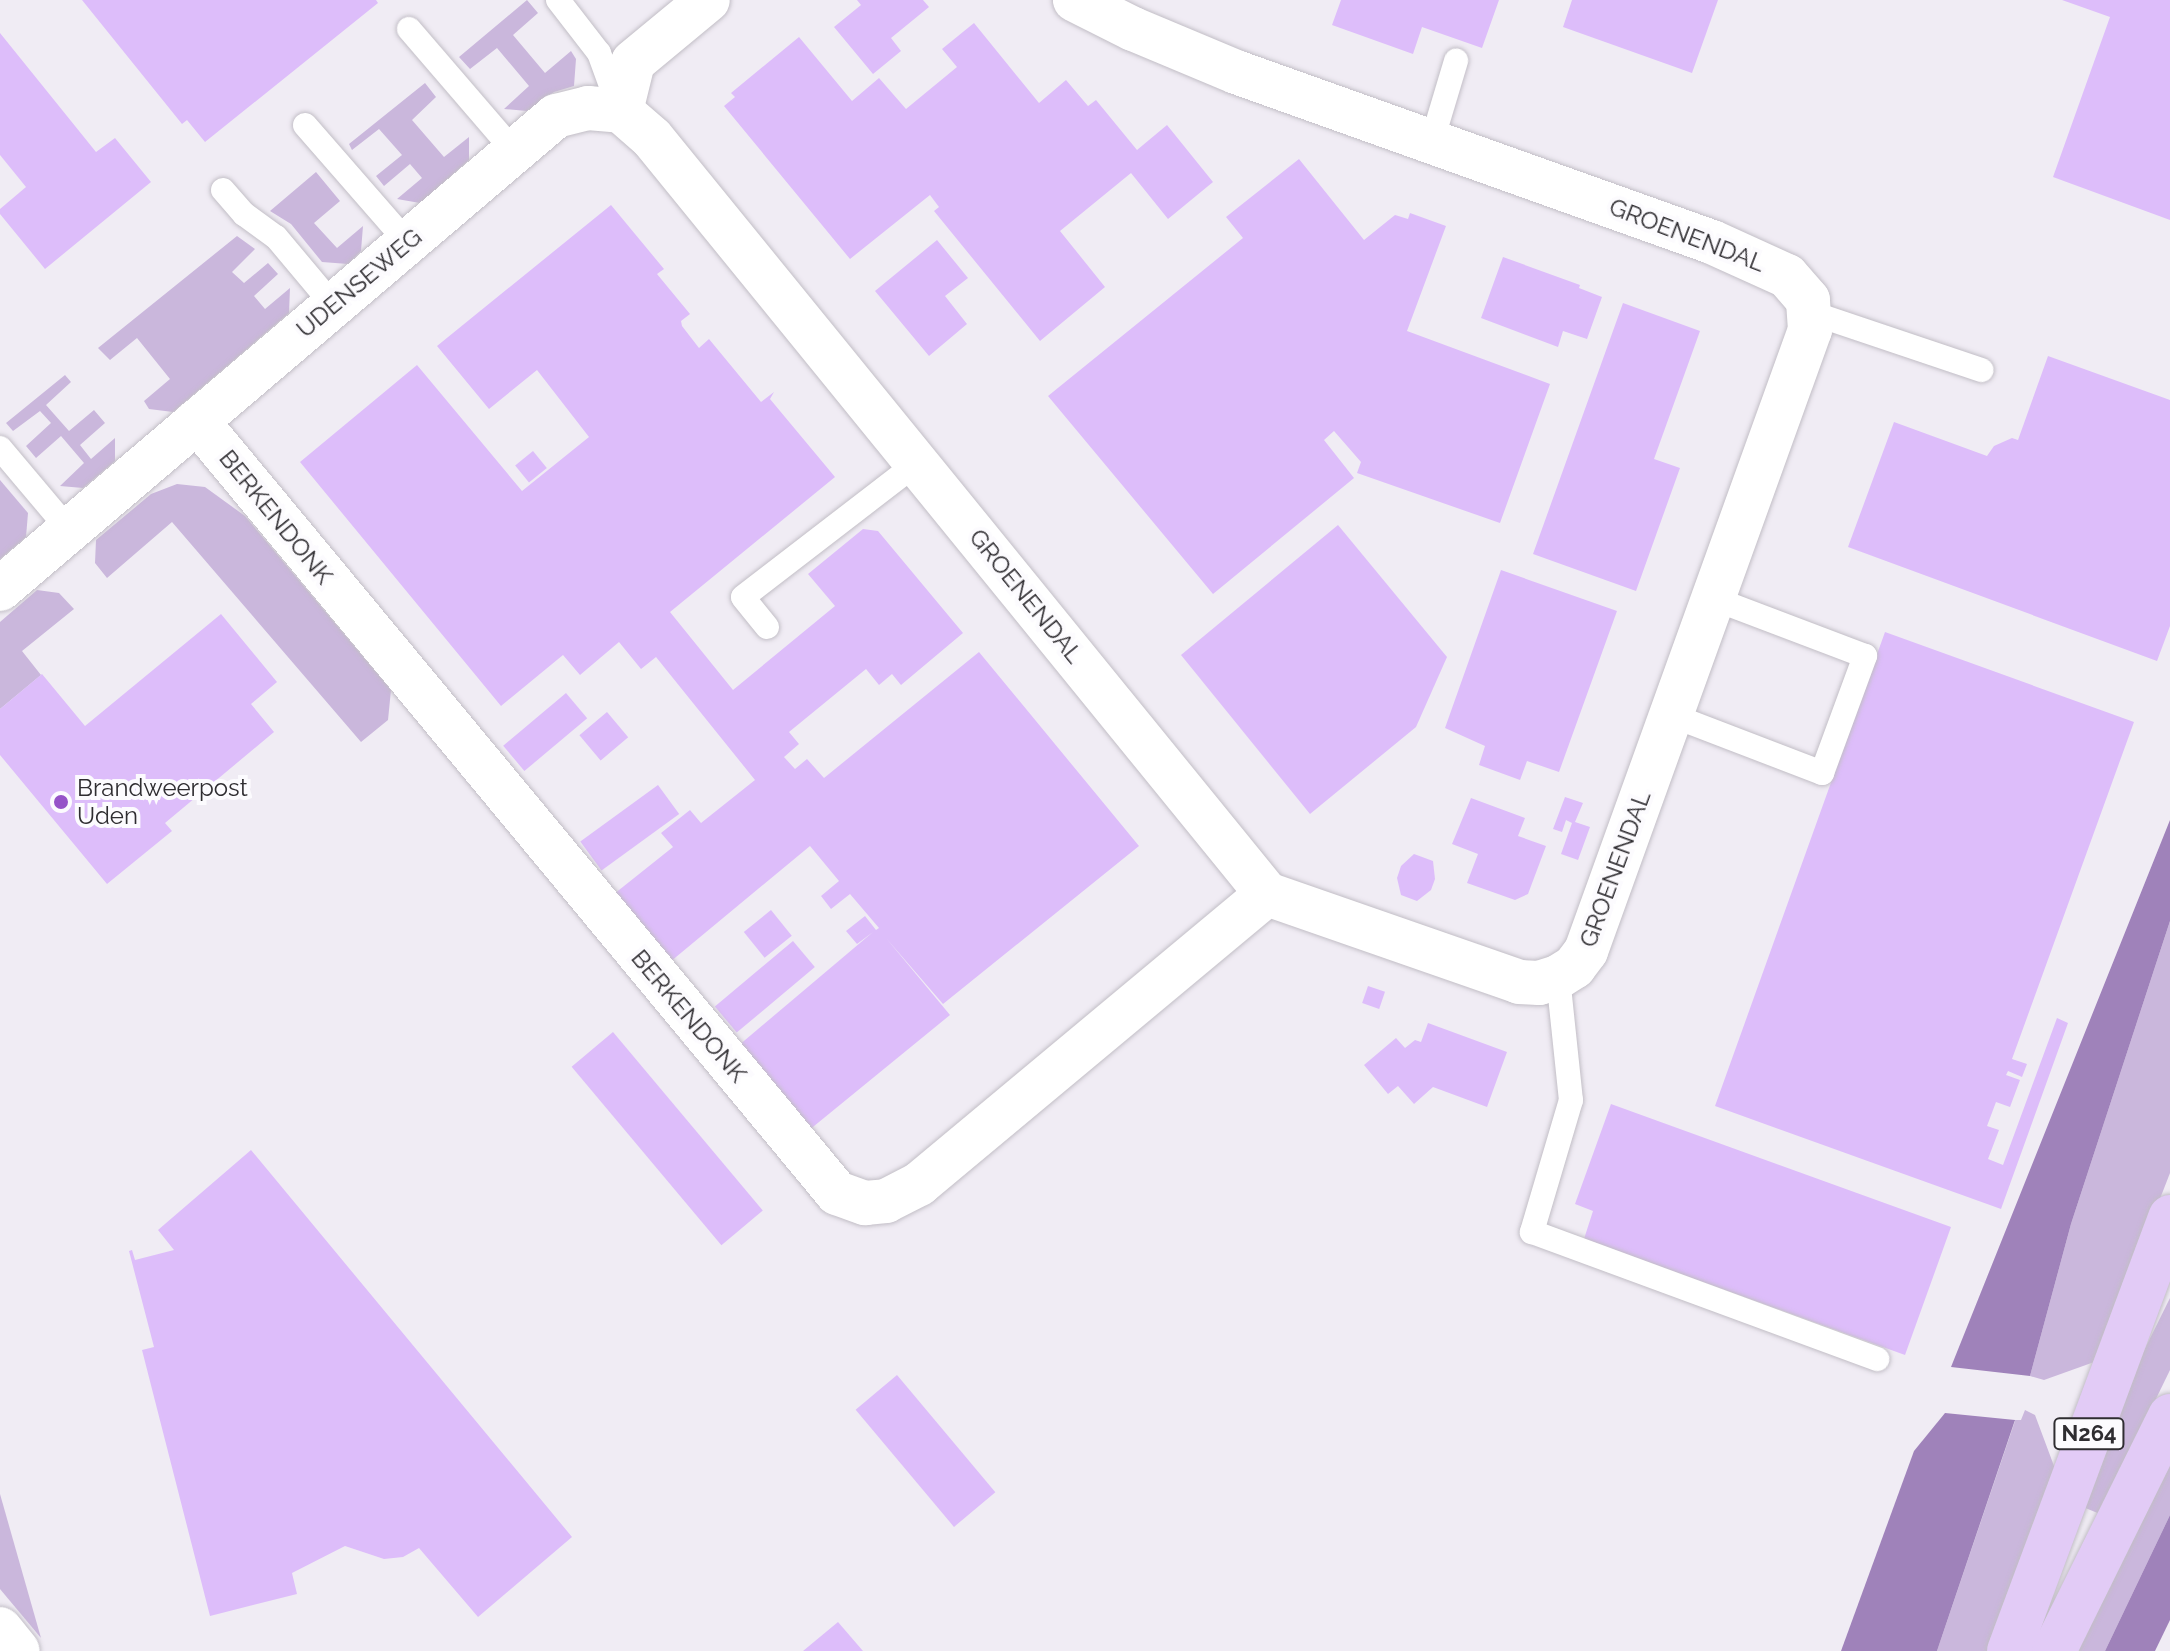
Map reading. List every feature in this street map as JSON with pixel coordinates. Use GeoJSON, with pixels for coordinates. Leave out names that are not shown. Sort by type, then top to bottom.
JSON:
{"type":"FeatureCollection","features":[{"type":"Feature","properties":{"kind":"main road","name":"N264"},"geometry":{"type":"LineString","coordinates":[[2009,1651],[2170,1217]]}},
{"type":"Feature","properties":{"kind":"main road","name":"N264"},"geometry":{"type":"LineString","coordinates":[[2054,1651],[2170,1416]]}},
{"type":"Feature","properties":{"kind":"street"},"geometry":{"type":"LineString","coordinates":[[621,111],[633,62],[708,0]]}},
{"type":"Feature","properties":{"kind":"street","name":"GROENENDAL"},"geometry":{"type":"LineString","coordinates":[[1075,0],[1133,29],[1236,72],[1712,242],[1787,276],[1808,300],[1810,330],[1586,951],[1574,967],[1558,977]]}},
{"type":"Feature","properties":{"kind":"street","name":"UDENSEWEG"},"geometry":{"type":"LineString","coordinates":[[0,589],[556,116],[588,108],[621,111]]}},
{"type":"Feature","properties":{"kind":"street","name":"GROENENDAL"},"geometry":{"type":"LineString","coordinates":[[621,111],[652,138],[1267,894]]}},
{"type":"Feature","properties":{"kind":"street","name":"BERKENDONK"},"geometry":{"type":"LineString","coordinates":[[197,421],[837,1193],[865,1203],[886,1201],[919,1184],[1267,894]]}},
{"type":"Feature","properties":{"kind":"street"},"geometry":{"type":"LineString","coordinates":[[1267,894],[1519,982],[1539,983],[1558,977]]}},
{"type":"Feature","properties":{"kind":"street"},"geometry":{"type":"LineString","coordinates":[[0,1629],[18,1651]]}},
{"type":"Feature","properties":{"kind":"lane"},"geometry":{"type":"LineString","coordinates":[[558,0],[599,53],[621,111]]}},
{"type":"Feature","properties":{"kind":"lane"},"geometry":{"type":"LineString","coordinates":[[409,29],[514,151]]}},
{"type":"Feature","properties":{"kind":"lane"},"geometry":{"type":"LineString","coordinates":[[1432,141],[1456,61]]}},
{"type":"Feature","properties":{"kind":"lane"},"geometry":{"type":"LineString","coordinates":[[305,125],[407,242]]}},
{"type":"Feature","properties":{"kind":"lane"},"geometry":{"type":"LineString","coordinates":[[223,190],[244,214],[276,237],[333,305]]}},
{"type":"Feature","properties":{"kind":"lane"},"geometry":{"type":"LineString","coordinates":[[1809,312],[1981,370]]}},
{"type":"Feature","properties":{"kind":"lane"},"geometry":{"type":"LineString","coordinates":[[0,448],[69,530]]}},
{"type":"Feature","properties":{"kind":"lane"},"geometry":{"type":"LineString","coordinates":[[767,627],[743,597],[918,462]]}},
{"type":"Feature","properties":{"kind":"lane"},"geometry":{"type":"LineString","coordinates":[[1671,715],[1822,773],[1865,656],[1715,599]]}},
{"type":"Feature","properties":{"kind":"lane"},"geometry":{"type":"LineString","coordinates":[[1558,977],[1571,1100],[1532,1232],[1877,1359]]}},
{"type":"Feature","properties":{"kind":"shaded area"},"geometry":{"type":"Polygon","coordinates":[[[527,0],[538,13],[513,35],[545,73],[571,51],[576,59],[574,86],[554,92],[527,111],[504,109],[529,86],[497,48],[470,69],[459,57],[527,0]]]}},
{"type":"Feature","properties":{"kind":"shaded area"},"geometry":{"type":"Polygon","coordinates":[[[425,83],[436,97],[412,120],[444,157],[469,137],[469,160],[420,203],[397,199],[422,178],[410,164],[384,186],[376,176],[402,155],[379,129],[352,150],[349,144],[425,83]]]}},
{"type":"Feature","properties":{"kind":"shaded area"},"geometry":{"type":"Polygon","coordinates":[[[316,172],[340,201],[314,223],[337,248],[363,226],[361,251],[348,264],[322,262],[291,224],[270,211],[316,172]]]}},
{"type":"Feature","properties":{"kind":"shaded area"},"geometry":{"type":"Polygon","coordinates":[[[237,236],[255,249],[232,272],[244,283],[268,263],[278,274],[254,296],[265,309],[290,288],[289,313],[173,412],[149,409],[144,401],[170,379],[137,338],[110,360],[98,348],[237,236]]]}},
{"type":"Feature","properties":{"kind":"shaded area"},"geometry":{"type":"Polygon","coordinates":[[[65,375],[71,382],[46,405],[69,431],[94,410],[105,423],[80,445],[91,459],[115,438],[115,461],[83,488],[60,486],[84,463],[61,436],[36,458],[26,446],[51,423],[40,411],[13,431],[6,423],[65,375]]]}},
{"type":"Feature","properties":{"kind":"shaded area"},"geometry":{"type":"Polygon","coordinates":[[[0,480],[28,513],[26,537],[0,559],[0,480]]]}},
{"type":"Feature","properties":{"kind":"shaded area"},"geometry":{"type":"Polygon","coordinates":[[[177,484],[205,487],[245,516],[391,690],[388,720],[361,742],[172,522],[107,578],[95,563],[96,540],[151,494],[177,484]]]}},
{"type":"Feature","properties":{"kind":"shaded area"},"geometry":{"type":"Polygon","coordinates":[[[37,590],[59,593],[74,609],[22,651],[41,675],[0,709],[0,622],[37,590]]]}},
{"type":"Feature","properties":{"kind":"shaded area"},"geometry":{"type":"Polygon","coordinates":[[[2170,820],[2170,921],[2071,1224],[2030,1376],[1951,1367],[2170,820]]]}},
{"type":"Feature","properties":{"kind":"shaded area"},"geometry":{"type":"Polygon","coordinates":[[[2170,921],[2170,1173],[2097,1361],[2044,1380],[2030,1376],[2071,1224],[2170,921]]]}},
{"type":"Feature","properties":{"kind":"shaded area"},"geometry":{"type":"Polygon","coordinates":[[[2170,1298],[2170,1370],[2100,1514],[2078,1505],[2107,1425],[2170,1298]]]}},
{"type":"Feature","properties":{"kind":"shaded area"},"geometry":{"type":"Polygon","coordinates":[[[2025,1410],[2035,1415],[2057,1474],[1994,1651],[1937,1651],[2015,1421],[2012,1420],[2021,1420],[2025,1410]]]}},
{"type":"Feature","properties":{"kind":"shaded area"},"geometry":{"type":"Polygon","coordinates":[[[1945,1413],[2015,1420],[1937,1651],[1841,1651],[1914,1451],[1945,1413]]]}},
{"type":"Feature","properties":{"kind":"shaded area"},"geometry":{"type":"Polygon","coordinates":[[[2170,1440],[2170,1515],[2105,1651],[2069,1651],[2170,1440]]]}},
{"type":"Feature","properties":{"kind":"shaded area"},"geometry":{"type":"Polygon","coordinates":[[[0,1494],[41,1638],[0,1589],[0,1494]]]}},
{"type":"Feature","properties":{"kind":"shaded area"},"geometry":{"type":"Polygon","coordinates":[[[2170,1515],[2170,1620],[2155,1651],[2105,1651],[2170,1515]]]}},
{"type":"Feature","properties":{"kind":"building"},"geometry":{"type":"Polygon","coordinates":[[[82,0],[376,0],[378,3],[205,142],[187,120],[182,124],[82,0]]]}},
{"type":"Feature","properties":{"kind":"building"},"geometry":{"type":"Polygon","coordinates":[[[857,0],[923,0],[929,7],[891,38],[901,51],[873,74],[834,27],[861,5],[857,0]]]}},
{"type":"Feature","properties":{"kind":"building"},"geometry":{"type":"Polygon","coordinates":[[[1341,0],[1499,0],[1482,48],[1422,27],[1413,54],[1332,25],[1341,0]]]}},
{"type":"Feature","properties":{"kind":"building"},"geometry":{"type":"Polygon","coordinates":[[[1572,0],[1718,0],[1692,73],[1563,27],[1572,0]]]}},
{"type":"Feature","properties":{"kind":"building"},"geometry":{"type":"Polygon","coordinates":[[[2062,0],[2170,0],[2170,220],[2053,177],[2110,17],[2062,0]]]}},
{"type":"Feature","properties":{"kind":"building"},"geometry":{"type":"Polygon","coordinates":[[[974,23],[1039,103],[1066,80],[1088,106],[1096,100],[1137,150],[1167,125],[1213,182],[1168,219],[1131,173],[1060,231],[1105,287],[1040,341],[934,211],[939,207],[930,195],[850,259],[724,106],[735,97],[731,93],[799,37],[852,101],[879,78],[906,109],[957,67],[942,49],[974,23]]]}},
{"type":"Feature","properties":{"kind":"building"},"geometry":{"type":"Polygon","coordinates":[[[0,33],[96,152],[115,138],[151,182],[45,269],[0,214],[0,209],[26,187],[0,155],[0,33]]]}},
{"type":"Feature","properties":{"kind":"building"},"geometry":{"type":"Polygon","coordinates":[[[1299,159],[1364,240],[1395,215],[1408,219],[1410,213],[1446,226],[1407,331],[1550,384],[1500,523],[1357,473],[1361,462],[1334,431],[1324,440],[1354,478],[1213,594],[1048,396],[1243,238],[1226,217],[1299,159]]]}},
{"type":"Feature","properties":{"kind":"building"},"geometry":{"type":"Polygon","coordinates":[[[611,205],[664,269],[657,274],[690,314],[681,321],[682,326],[699,348],[709,339],[761,402],[774,392],[770,399],[835,477],[670,612],[733,690],[835,606],[808,574],[863,529],[878,531],[963,633],[901,685],[892,674],[879,685],[866,669],[789,732],[799,744],[784,757],[795,769],[807,759],[824,778],[979,652],[1139,846],[943,1004],[886,938],[950,1015],[808,1131],[738,1046],[873,932],[857,944],[846,931],[865,916],[876,930],[879,928],[850,894],[831,909],[821,896],[839,881],[810,846],[670,962],[614,894],[673,847],[661,833],[690,810],[701,823],[755,780],[656,657],[641,669],[619,642],[580,675],[563,655],[501,706],[300,462],[417,365],[522,491],[589,437],[537,370],[489,409],[437,346],[611,205]]]}},
{"type":"Feature","properties":{"kind":"building"},"geometry":{"type":"Polygon","coordinates":[[[937,240],[968,278],[945,296],[967,324],[929,356],[875,291],[937,240]]]}},
{"type":"Feature","properties":{"kind":"building"},"geometry":{"type":"Polygon","coordinates":[[[1503,257],[1580,285],[1579,288],[1602,297],[1587,339],[1563,331],[1558,347],[1481,318],[1503,257]]]}},
{"type":"Feature","properties":{"kind":"building"},"geometry":{"type":"Polygon","coordinates":[[[1623,303],[1700,331],[1654,459],[1680,468],[1636,591],[1533,554],[1623,303]]]}},
{"type":"Feature","properties":{"kind":"building"},"geometry":{"type":"Polygon","coordinates":[[[2048,356],[2170,400],[2170,626],[2157,661],[1848,547],[1894,422],[1987,456],[1994,446],[2012,438],[2018,440],[2048,356]]]}},
{"type":"Feature","properties":{"kind":"building"},"geometry":{"type":"Polygon","coordinates":[[[533,451],[547,468],[529,483],[515,465],[533,451]]]}},
{"type":"Feature","properties":{"kind":"building"},"geometry":{"type":"Polygon","coordinates":[[[1338,525],[1447,657],[1416,727],[1310,814],[1181,655],[1338,525]]]}},
{"type":"Feature","properties":{"kind":"building"},"geometry":{"type":"Polygon","coordinates":[[[1501,570],[1617,611],[1559,772],[1527,761],[1520,780],[1479,765],[1485,746],[1445,728],[1501,570]]]}},
{"type":"Feature","properties":{"kind":"building"},"geometry":{"type":"Polygon","coordinates":[[[221,614],[277,682],[251,704],[274,732],[165,823],[172,831],[107,884],[0,755],[0,709],[42,674],[85,726],[221,614]]]}},
{"type":"Feature","properties":{"kind":"building"},"geometry":{"type":"Polygon","coordinates":[[[1885,632],[2134,722],[2012,1059],[2027,1064],[2022,1077],[2008,1071],[2006,1075],[2020,1080],[2010,1107],[1996,1102],[1987,1126],[1999,1130],[1988,1159],[2003,1165],[2057,1018],[2068,1023],[2001,1209],[1715,1106],[1885,632]]]}},
{"type":"Feature","properties":{"kind":"building"},"geometry":{"type":"Polygon","coordinates":[[[566,693],[587,718],[524,771],[503,746],[566,693]]]}},
{"type":"Feature","properties":{"kind":"building"},"geometry":{"type":"Polygon","coordinates":[[[607,712],[628,737],[601,760],[579,735],[607,712]]]}},
{"type":"Feature","properties":{"kind":"building"},"geometry":{"type":"Polygon","coordinates":[[[658,785],[679,814],[601,871],[580,841],[658,785]]]}},
{"type":"Feature","properties":{"kind":"building"},"geometry":{"type":"Polygon","coordinates":[[[1565,797],[1583,803],[1575,822],[1590,827],[1578,860],[1561,854],[1572,823],[1566,820],[1562,832],[1553,829],[1565,797]]]}},
{"type":"Feature","properties":{"kind":"building"},"geometry":{"type":"Polygon","coordinates":[[[1471,798],[1525,818],[1518,836],[1546,846],[1528,894],[1515,900],[1467,883],[1478,854],[1452,844],[1471,798]]]}},
{"type":"Feature","properties":{"kind":"building"},"geometry":{"type":"Polygon","coordinates":[[[1414,854],[1433,861],[1435,879],[1431,890],[1417,901],[1401,895],[1397,878],[1401,866],[1414,854]]]}},
{"type":"Feature","properties":{"kind":"building"},"geometry":{"type":"Polygon","coordinates":[[[771,910],[792,936],[765,958],[744,932],[771,910]]]}},
{"type":"Feature","properties":{"kind":"building"},"geometry":{"type":"Polygon","coordinates":[[[793,941],[815,967],[737,1033],[715,1007],[793,941]]]}},
{"type":"Feature","properties":{"kind":"building"},"geometry":{"type":"Polygon","coordinates":[[[1368,986],[1385,992],[1379,1009],[1362,1003],[1368,986]]]}},
{"type":"Feature","properties":{"kind":"building"},"geometry":{"type":"Polygon","coordinates":[[[1428,1023],[1507,1052],[1487,1107],[1433,1087],[1414,1104],[1398,1086],[1388,1094],[1364,1065],[1396,1038],[1405,1048],[1415,1040],[1421,1042],[1428,1023]]]}},
{"type":"Feature","properties":{"kind":"building"},"geometry":{"type":"Polygon","coordinates":[[[613,1032],[763,1210],[721,1245],[572,1067],[613,1032]]]}},
{"type":"Feature","properties":{"kind":"building"},"geometry":{"type":"Polygon","coordinates":[[[1611,1104],[1951,1227],[1905,1355],[1584,1239],[1593,1211],[1575,1204],[1611,1104]]]}},
{"type":"Feature","properties":{"kind":"building"},"geometry":{"type":"Polygon","coordinates":[[[251,1150],[572,1537],[478,1617],[419,1548],[403,1557],[384,1559],[345,1546],[292,1573],[297,1594],[210,1616],[142,1350],[154,1347],[129,1251],[132,1250],[135,1260],[174,1250],[158,1230],[251,1150]]]}},
{"type":"Feature","properties":{"kind":"building"},"geometry":{"type":"Polygon","coordinates":[[[897,1375],[995,1492],[954,1527],[856,1410],[897,1375]]]}},
{"type":"Feature","properties":{"kind":"building"},"geometry":{"type":"Polygon","coordinates":[[[838,1622],[863,1651],[803,1651],[838,1622]]]}},
{"type":"Feature","properties":{"kind":"place","name":"Brandweerpost Uden"},"geometry":{"type":"Point","coordinates":[61,802]}}]}
